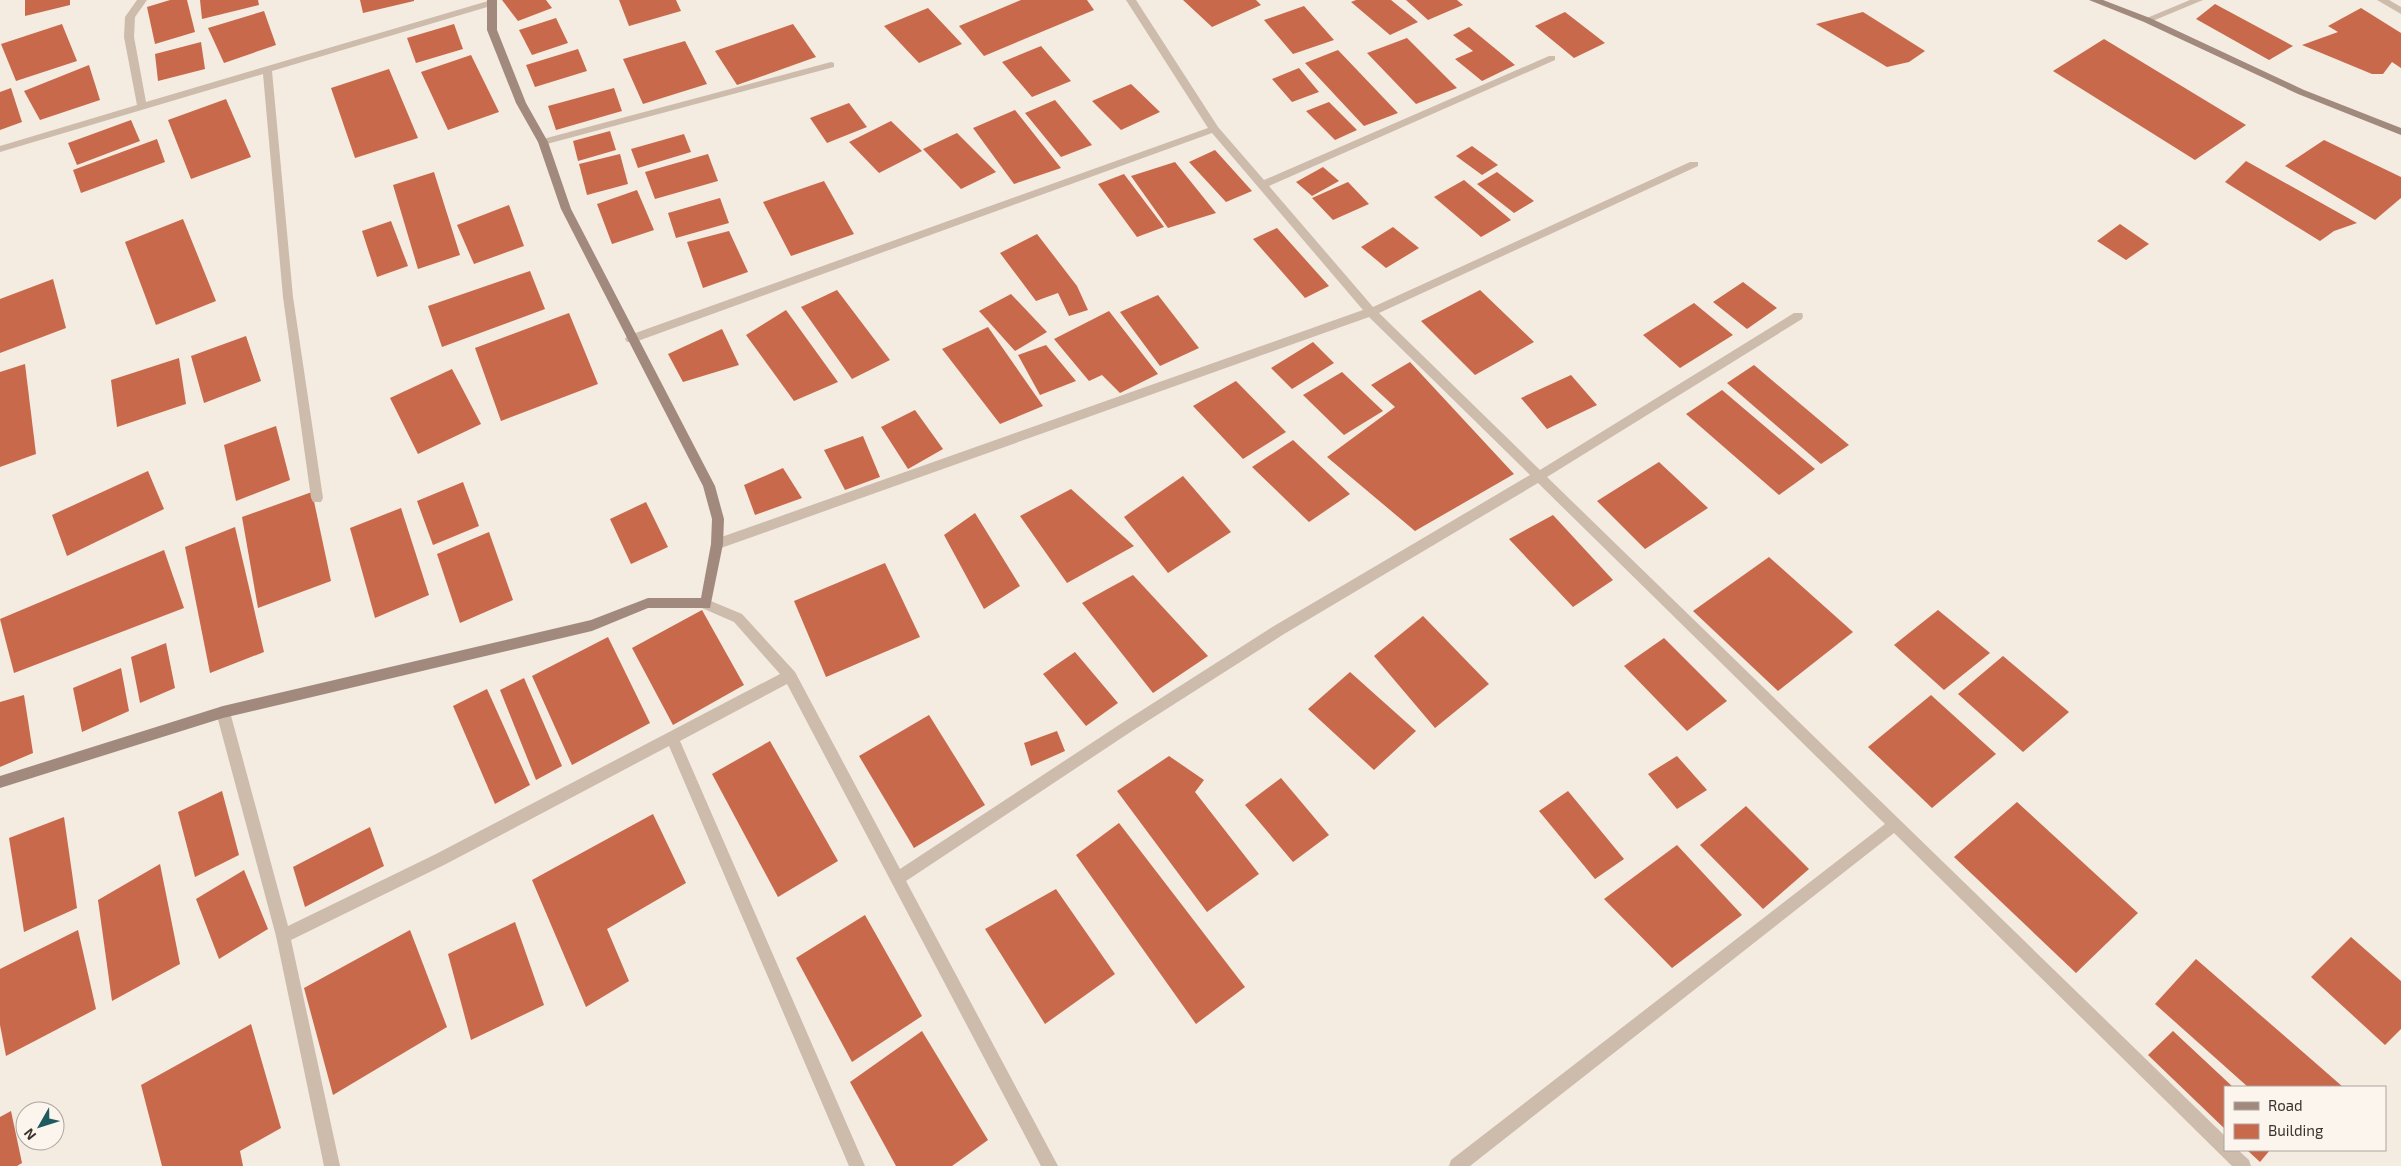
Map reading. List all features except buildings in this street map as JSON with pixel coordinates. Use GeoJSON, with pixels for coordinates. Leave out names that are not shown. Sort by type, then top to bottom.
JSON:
{"type":"FeatureCollection","features":[{"type":"Feature","properties":{"kind":"main road"},"geometry":{"type":"LineString","coordinates":[[2094,0],[2147,20],[2301,92],[2401,132]]}},
{"type":"Feature","properties":{"kind":"main road"},"geometry":{"type":"LineString","coordinates":[[0,782],[223,712],[592,625],[648,603],[706,604],[717,544],[718,519],[709,486],[631,339],[566,209],[543,142],[522,103],[492,30],[492,1]]}},
{"type":"Feature","properties":{"kind":"street"},"geometry":{"type":"LineString","coordinates":[[142,0],[130,17],[129,37],[142,106]]}},
{"type":"Feature","properties":{"kind":"street"},"geometry":{"type":"LineString","coordinates":[[1131,0],[1214,129],[1371,312],[1894,825],[2124,1047],[2224,1147]]}},
{"type":"Feature","properties":{"kind":"street"},"geometry":{"type":"LineString","coordinates":[[2147,20],[2198,0]]}},
{"type":"Feature","properties":{"kind":"street"},"geometry":{"type":"LineString","coordinates":[[2382,0],[2401,12]]}},
{"type":"Feature","properties":{"kind":"street"},"geometry":{"type":"LineString","coordinates":[[0,149],[492,1]]}},
{"type":"Feature","properties":{"kind":"street"},"geometry":{"type":"LineString","coordinates":[[1263,185],[1552,58]]}},
{"type":"Feature","properties":{"kind":"street"},"geometry":{"type":"LineString","coordinates":[[543,142],[831,66]]}},
{"type":"Feature","properties":{"kind":"street"},"geometry":{"type":"LineString","coordinates":[[267,69],[288,297],[317,498]]}},
{"type":"Feature","properties":{"kind":"street"},"geometry":{"type":"LineString","coordinates":[[631,339],[1214,129]]}},
{"type":"Feature","properties":{"kind":"street"},"geometry":{"type":"LineString","coordinates":[[717,544],[1371,312],[1694,164]]}},
{"type":"Feature","properties":{"kind":"street"},"geometry":{"type":"LineString","coordinates":[[898,878],[1127,727],[1279,630],[1539,476],[1798,316]]}},
{"type":"Feature","properties":{"kind":"street"},"geometry":{"type":"LineString","coordinates":[[706,604],[738,618],[790,676],[1050,1166]]}},
{"type":"Feature","properties":{"kind":"street"},"geometry":{"type":"LineString","coordinates":[[283,936],[441,859],[790,676]]}},
{"type":"Feature","properties":{"kind":"street"},"geometry":{"type":"LineString","coordinates":[[223,712],[283,936],[332,1166]]}},
{"type":"Feature","properties":{"kind":"street"},"geometry":{"type":"LineString","coordinates":[[672,738],[857,1166]]}},
{"type":"Feature","properties":{"kind":"street"},"geometry":{"type":"LineString","coordinates":[[1457,1166],[1894,825]]}},
{"type":"Feature","properties":{"kind":"street"},"geometry":{"type":"LineString","coordinates":[[2228,1151],[2243,1166]]}}]}
